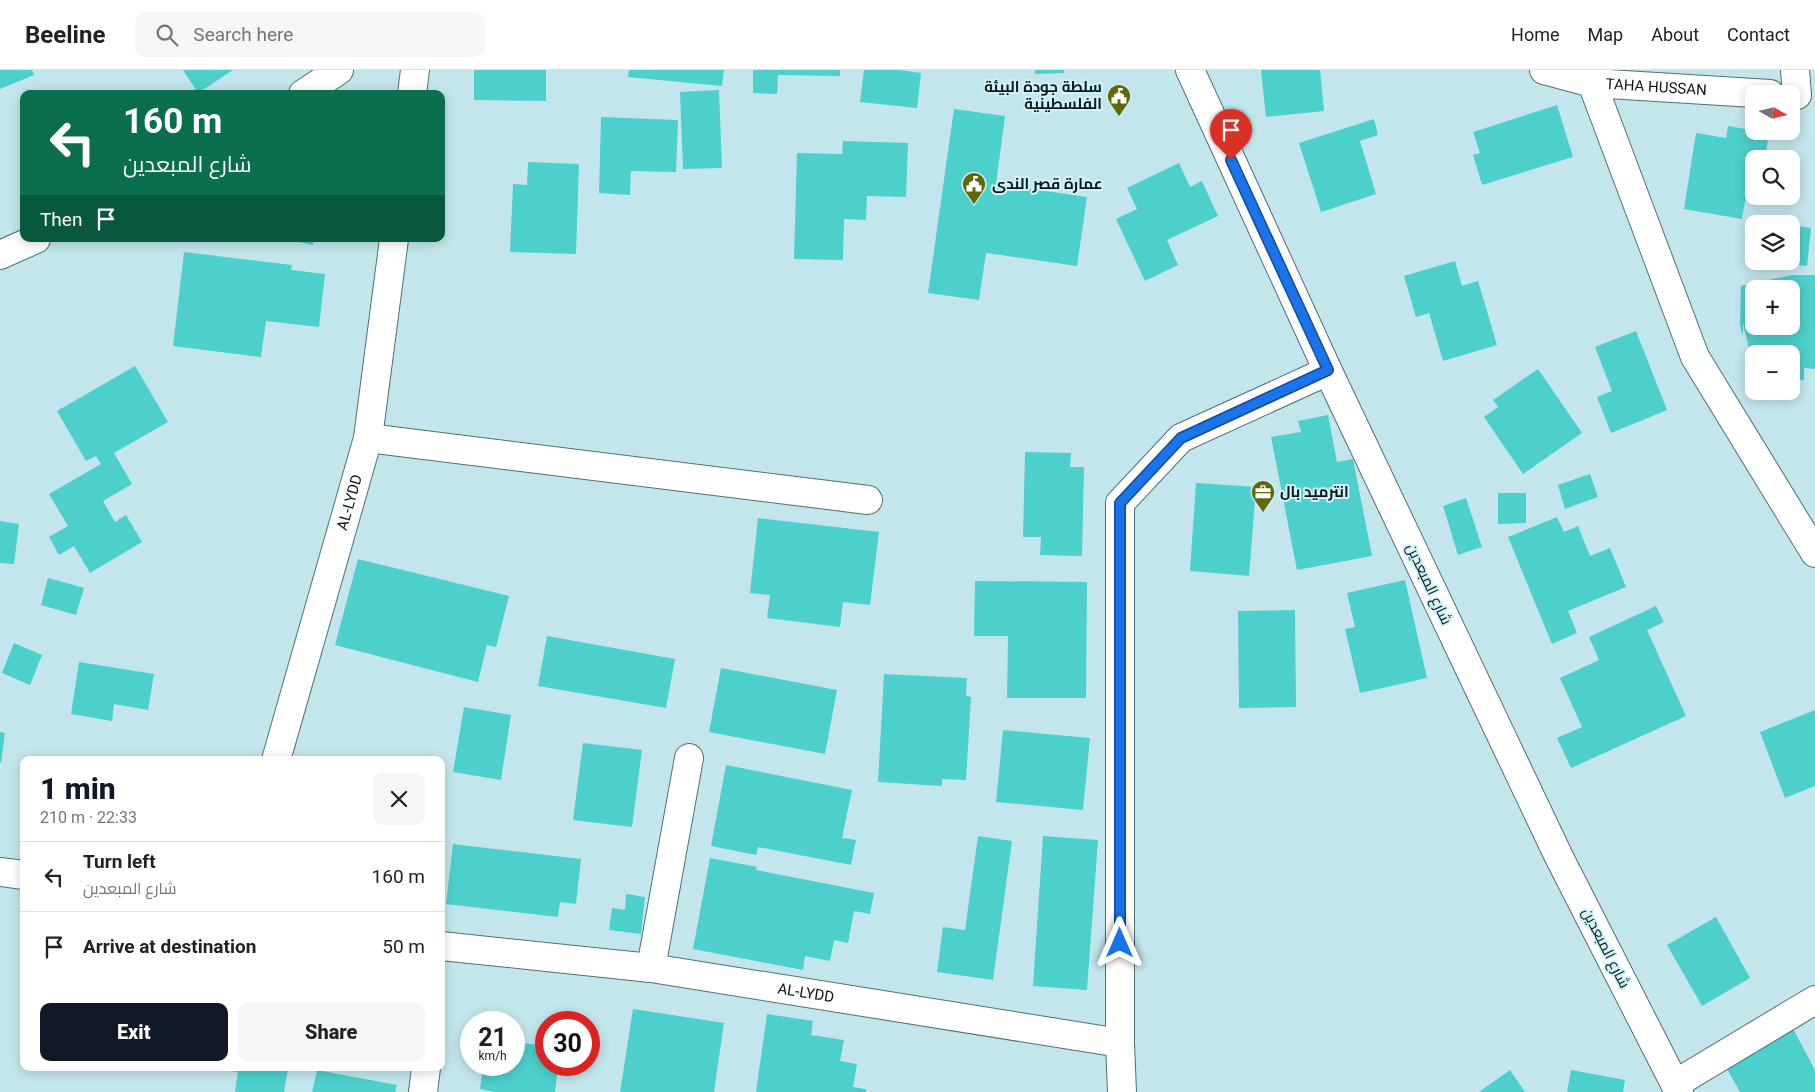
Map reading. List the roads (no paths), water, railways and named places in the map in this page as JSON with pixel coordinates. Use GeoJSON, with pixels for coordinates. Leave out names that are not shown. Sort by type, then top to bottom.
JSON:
{"type":"FeatureCollection","features":[{"type":"Feature","properties":{"kind":"street"},"geometry":{"type":"LineString","coordinates":[[308,90],[339,70]]}},
{"type":"Feature","properties":{"kind":"street"},"geometry":{"type":"LineString","coordinates":[[412,90],[415,70]]}},
{"type":"Feature","properties":{"kind":"street","name":"شارع المبعدين"},"geometry":{"type":"LineString","coordinates":[[1190,70],[1328,370],[1559,857],[1677,1088]]}},
{"type":"Feature","properties":{"kind":"street","name":"TAHA HUSSAN"},"geometry":{"type":"LineString","coordinates":[[1544,70],[1592,83],[1745,92]]}},
{"type":"Feature","properties":{"kind":"street"},"geometry":{"type":"LineString","coordinates":[[1592,83],[1695,357],[1815,553]]}},
{"type":"Feature","properties":{"kind":"street"},"geometry":{"type":"LineString","coordinates":[[0,255],[29,242]]}},
{"type":"Feature","properties":{"kind":"street","name":"AL-LYDD"},"geometry":{"type":"LineString","coordinates":[[277,756],[368,438],[394,242]]}},
{"type":"Feature","properties":{"kind":"street"},"geometry":{"type":"LineString","coordinates":[[1122,1092],[1120,1043],[1120,503],[1181,438],[1328,370]]}},
{"type":"Feature","properties":{"kind":"street"},"geometry":{"type":"LineString","coordinates":[[368,438],[868,500]]}},
{"type":"Feature","properties":{"kind":"street"},"geometry":{"type":"LineString","coordinates":[[651,968],[689,758]]}},
{"type":"Feature","properties":{"kind":"street"},"geometry":{"type":"LineString","coordinates":[[0,872],[20,874]]}},
{"type":"Feature","properties":{"kind":"street","name":"AL-LYDD"},"geometry":{"type":"LineString","coordinates":[[445,946],[651,968],[1120,1043]]}},
{"type":"Feature","properties":{"kind":"street"},"geometry":{"type":"LineString","coordinates":[[1677,1088],[1815,1000]]}},
{"type":"Feature","properties":{"kind":"street"},"geometry":{"type":"LineString","coordinates":[[423,1092],[426,1071]]}},
{"type":"Feature","properties":{"kind":"place","name":"سلطة جودة البيئة الفلسطينية"},"geometry":{"type":"Point","coordinates":[1119,117]}},
{"type":"Feature","properties":{"kind":"place","name":"عمارة قصر الندى"},"geometry":{"type":"Point","coordinates":[974,205]}},
{"type":"Feature","properties":{"kind":"place","name":"انترميد بال"},"geometry":{"type":"Point","coordinates":[1263,513]}}]}
